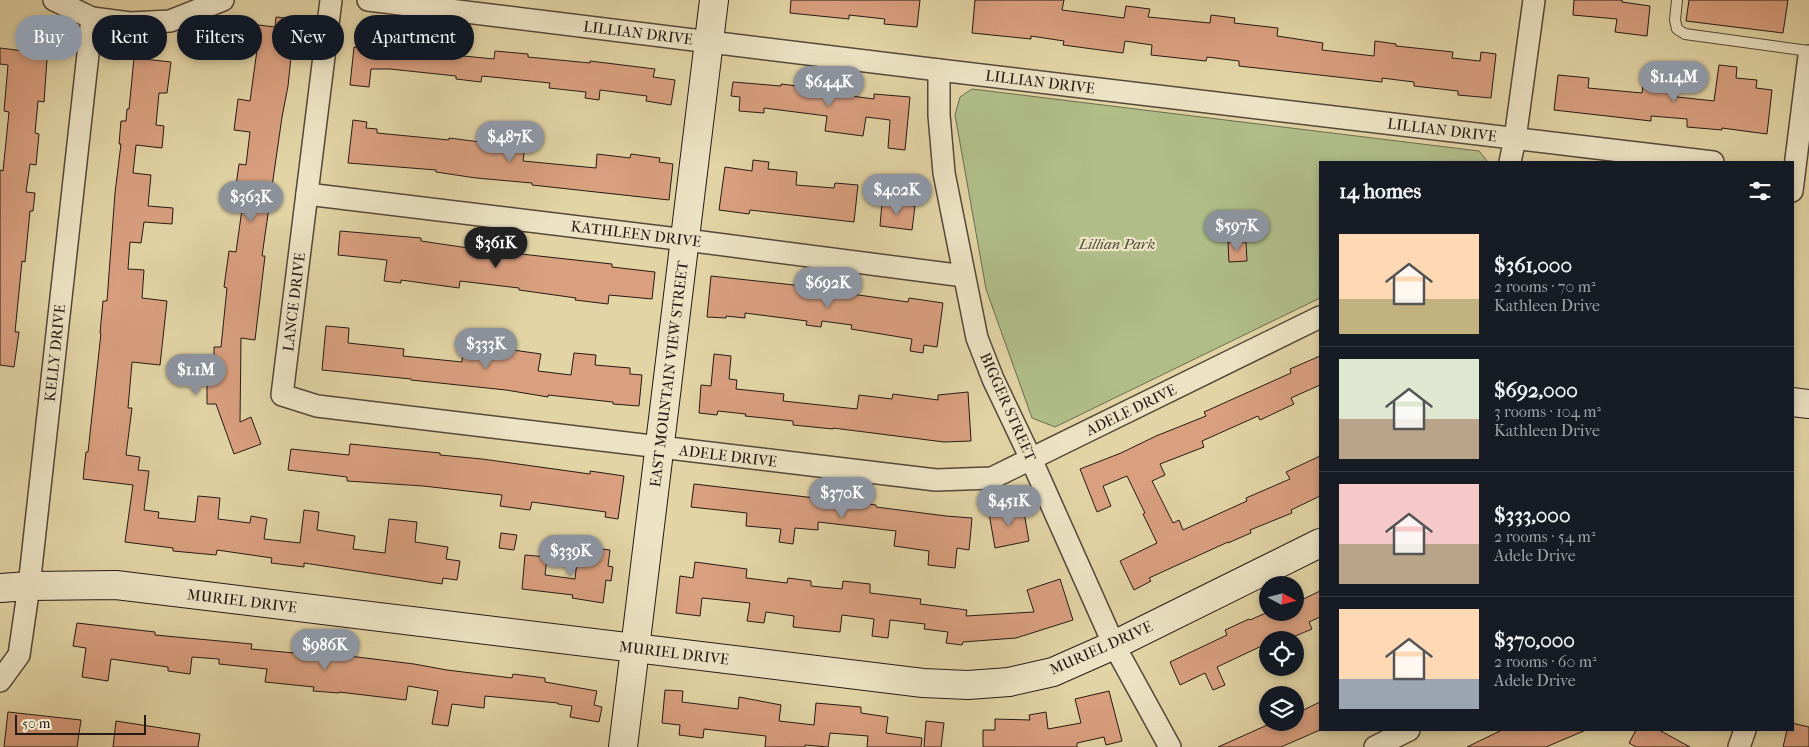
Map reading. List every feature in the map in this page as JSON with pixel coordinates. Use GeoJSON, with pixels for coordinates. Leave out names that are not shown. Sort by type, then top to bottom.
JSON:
{"type":"FeatureCollection","features":[{"type":"Feature","properties":{"kind":"street"},"geometry":{"type":"LineString","coordinates":[[54,0],[92,18]]}},
{"type":"Feature","properties":{"kind":"street"},"geometry":{"type":"LineString","coordinates":[[167,21],[223,0]]}},
{"type":"Feature","properties":{"kind":"street","name":"LANCE DRIVE"},"geometry":{"type":"LineString","coordinates":[[282,395],[331,0]]}},
{"type":"Feature","properties":{"kind":"street","name":"LILLIAN DRIVE"},"geometry":{"type":"LineString","coordinates":[[368,0],[1704,161]]}},
{"type":"Feature","properties":{"kind":"street","name":"EAST MOUNTAIN VIEW STREET"},"geometry":{"type":"LineString","coordinates":[[623,747],[714,0]]}},
{"type":"Feature","properties":{"kind":"street"},"geometry":{"type":"LineString","coordinates":[[1510,161],[1515,139],[1534,0]]}},
{"type":"Feature","properties":{"kind":"street","name":"KELLY DRIVE"},"geometry":{"type":"LineString","coordinates":[[0,681],[18,655],[28,586],[92,18]]}},
{"type":"Feature","properties":{"kind":"street"},"geometry":{"type":"LineString","coordinates":[[1794,171],[1808,67]]}},
{"type":"Feature","properties":{"kind":"street","name":"BIGGER STREET"},"geometry":{"type":"LineString","coordinates":[[939,70],[939,115],[944,173],[977,338],[993,379],[1114,645],[1170,747]]}},
{"type":"Feature","properties":{"kind":"street","name":"KATHLEEN DRIVE"},"geometry":{"type":"LineString","coordinates":[[307,194],[964,276]]}},
{"type":"Feature","properties":{"kind":"street","name":"ADELE DRIVE"},"geometry":{"type":"LineString","coordinates":[[282,395],[317,406],[659,448],[936,480],[992,478],[1319,317]]}},
{"type":"Feature","properties":{"kind":"street"},"geometry":{"type":"LineString","coordinates":[[1794,402],[1809,404]]}},
{"type":"Feature","properties":{"kind":"street","name":"MURIEL DRIVE"},"geometry":{"type":"LineString","coordinates":[[0,588],[116,585],[923,683],[968,685],[1009,682],[1053,672],[1114,645],[1319,543]]}},
{"type":"Feature","properties":{"kind":"street"},"geometry":{"type":"LineString","coordinates":[[1375,747],[1407,731]]}},
{"type":"Feature","properties":{"kind":"street"},"geometry":{"type":"LineString","coordinates":[[1739,747],[1745,731]]}},
{"type":"Feature","properties":{"kind":"lane"},"geometry":{"type":"LineString","coordinates":[[1677,0],[1675,20],[1677,29],[1685,34],[1809,51]]}},
{"type":"Feature","properties":{"kind":"green space","name":"Lillian Park"},"geometry":{"type":"Polygon","coordinates":[[[972,89],[1479,151],[1487,161],[1319,161],[1319,298],[1055,427],[1032,418],[986,289],[955,115],[960,97],[972,89]]]}},
{"type":"Feature","properties":{"kind":"building"},"geometry":{"type":"Polygon","coordinates":[[[791,0],[920,0],[917,27],[884,24],[885,19],[849,15],[849,19],[790,13],[791,0]]]}},
{"type":"Feature","properties":{"kind":"building"},"geometry":{"type":"Polygon","coordinates":[[[975,0],[1064,0],[1062,10],[1124,18],[1126,6],[1150,9],[1148,17],[1210,23],[1211,15],[1235,18],[1234,23],[1278,28],[1277,36],[1323,43],[1322,50],[1374,56],[1375,41],[1396,44],[1396,46],[1453,52],[1452,58],[1480,61],[1481,52],[1496,54],[1491,98],[1458,95],[1458,91],[1414,86],[1414,82],[1382,78],[1382,82],[1239,66],[1239,61],[1207,57],[1206,61],[1151,55],[1152,45],[1125,41],[1123,53],[1063,45],[1064,41],[1031,36],[1031,39],[972,33],[975,0]]]}},
{"type":"Feature","properties":{"kind":"building"},"geometry":{"type":"Polygon","coordinates":[[[1574,0],[1622,0],[1622,2],[1650,6],[1647,36],[1615,32],[1617,19],[1573,15],[1574,0]]]}},
{"type":"Feature","properties":{"kind":"building"},"geometry":{"type":"Polygon","coordinates":[[[1689,0],[1788,0],[1783,33],[1686,21],[1689,0]]]}},
{"type":"Feature","properties":{"kind":"building"},"geometry":{"type":"Polygon","coordinates":[[[262,25],[272,27],[272,60],[291,60],[262,256],[265,256],[255,340],[241,338],[240,422],[251,417],[261,444],[234,454],[216,404],[207,404],[207,359],[214,359],[214,347],[221,347],[227,288],[224,287],[229,251],[236,252],[243,202],[234,200],[239,164],[246,165],[250,132],[234,130],[238,99],[250,101],[256,60],[262,60],[262,25]]]}},
{"type":"Feature","properties":{"kind":"building"},"geometry":{"type":"Polygon","coordinates":[[[354,47],[354,60],[474,60],[474,57],[494,59],[495,51],[528,54],[528,57],[590,63],[590,61],[655,69],[653,77],[675,80],[671,105],[646,101],[647,96],[600,90],[599,100],[585,98],[586,92],[549,88],[550,83],[482,76],[481,82],[456,79],[456,76],[390,69],[371,69],[369,87],[350,85],[354,47]]]}},
{"type":"Feature","properties":{"kind":"building"},"geometry":{"type":"Polygon","coordinates":[[[0,48],[15,50],[15,60],[47,60],[44,102],[38,101],[35,133],[39,134],[36,165],[30,164],[26,192],[35,193],[33,211],[30,211],[25,262],[22,261],[15,332],[19,332],[14,367],[0,365],[0,170],[3,171],[9,112],[4,111],[8,65],[0,64],[0,48]]]}},
{"type":"Feature","properties":{"kind":"building"},"geometry":{"type":"Polygon","coordinates":[[[134,60],[171,62],[167,93],[159,93],[156,125],[164,126],[162,148],[136,145],[133,173],[151,175],[148,206],[173,208],[172,224],[144,222],[141,243],[130,242],[128,269],[144,270],[142,298],[167,301],[160,365],[132,362],[128,408],[132,408],[126,455],[140,457],[138,470],[149,471],[144,510],[159,512],[158,518],[195,522],[198,496],[220,498],[218,519],[250,523],[251,516],[267,519],[264,539],[300,543],[304,510],[319,512],[317,530],[355,536],[353,549],[385,553],[389,519],[417,522],[415,542],[448,547],[446,559],[460,561],[457,580],[443,578],[442,584],[304,563],[304,567],[271,563],[272,558],[217,550],[216,555],[173,551],[173,548],[125,542],[133,485],[83,479],[86,452],[88,452],[103,301],[107,301],[115,193],[121,144],[119,144],[121,121],[126,121],[127,109],[129,109],[134,60]]]}},
{"type":"Feature","properties":{"kind":"building"},"geometry":{"type":"Polygon","coordinates":[[[1719,65],[1737,67],[1736,78],[1757,80],[1756,88],[1772,90],[1767,134],[1722,128],[1722,130],[1687,127],[1687,119],[1651,116],[1651,121],[1554,110],[1558,75],[1589,78],[1588,88],[1642,93],[1643,86],[1678,90],[1677,97],[1714,101],[1719,65]]]}},
{"type":"Feature","properties":{"kind":"building"},"geometry":{"type":"Polygon","coordinates":[[[733,82],[781,86],[781,84],[814,88],[814,91],[874,99],[874,94],[910,97],[905,150],[888,148],[890,120],[866,117],[863,136],[825,131],[827,116],[764,108],[764,113],[739,111],[740,97],[731,96],[733,82]]]}},
{"type":"Feature","properties":{"kind":"building"},"geometry":{"type":"Polygon","coordinates":[[[353,120],[367,122],[366,128],[377,129],[377,133],[488,143],[488,135],[526,139],[523,161],[596,168],[597,154],[630,158],[631,154],[660,158],[659,162],[673,164],[669,200],[476,178],[436,172],[436,170],[348,163],[353,120]]]}},
{"type":"Feature","properties":{"kind":"building"},"geometry":{"type":"Polygon","coordinates":[[[753,160],[769,162],[768,169],[797,172],[796,185],[834,188],[835,183],[858,185],[854,222],[750,210],[749,214],[719,210],[725,167],[752,171],[753,160]]]}},
{"type":"Feature","properties":{"kind":"building"},"geometry":{"type":"Polygon","coordinates":[[[882,202],[915,206],[912,230],[880,226],[882,202]]]}},
{"type":"Feature","properties":{"kind":"building"},"geometry":{"type":"Polygon","coordinates":[[[340,231],[421,238],[421,241],[475,249],[612,264],[612,267],[655,272],[652,299],[609,295],[608,304],[519,290],[519,288],[460,281],[459,288],[401,280],[401,283],[384,281],[387,260],[338,255],[340,231]]]}},
{"type":"Feature","properties":{"kind":"building"},"geometry":{"type":"Polygon","coordinates":[[[1228,242],[1246,242],[1247,261],[1229,262],[1228,242]]]}},
{"type":"Feature","properties":{"kind":"building"},"geometry":{"type":"Polygon","coordinates":[[[711,276],[803,286],[908,302],[909,298],[943,303],[937,347],[924,345],[923,353],[910,351],[912,339],[851,329],[852,325],[822,321],[821,327],[806,325],[807,321],[745,313],[745,318],[707,317],[711,276]]]}},
{"type":"Feature","properties":{"kind":"building"},"geometry":{"type":"Polygon","coordinates":[[[326,326],[349,328],[348,343],[404,349],[403,356],[462,362],[464,338],[500,342],[499,348],[541,354],[538,371],[571,375],[574,353],[596,355],[595,365],[630,368],[630,374],[642,375],[639,406],[322,370],[326,326]]]}},
{"type":"Feature","properties":{"kind":"building"},"geometry":{"type":"Polygon","coordinates":[[[714,354],[731,356],[729,379],[737,380],[736,389],[784,394],[783,401],[857,409],[859,395],[892,399],[893,394],[938,400],[938,395],[968,392],[971,441],[944,442],[793,425],[793,421],[718,411],[717,415],[699,413],[701,385],[711,386],[714,354]]]}},
{"type":"Feature","properties":{"kind":"building"},"geometry":{"type":"Polygon","coordinates":[[[1319,356],[1319,385],[1291,398],[1294,404],[1260,420],[1258,416],[1202,441],[1204,447],[1160,464],[1165,475],[1152,481],[1173,523],[1179,520],[1183,530],[1247,501],[1246,498],[1290,479],[1286,472],[1319,456],[1319,496],[1291,510],[1292,513],[1250,530],[1251,533],[1149,578],[1151,581],[1134,590],[1120,561],[1157,543],[1143,514],[1145,513],[1127,476],[1103,486],[1111,506],[1097,512],[1080,469],[1206,416],[1204,412],[1291,373],[1290,369],[1319,356]]]}},
{"type":"Feature","properties":{"kind":"building"},"geometry":{"type":"Polygon","coordinates":[[[350,444],[440,453],[440,455],[590,474],[590,471],[624,476],[618,519],[605,517],[606,512],[532,502],[530,510],[500,506],[502,495],[423,486],[347,481],[347,477],[288,470],[291,449],[349,455],[350,444]]]}},
{"type":"Feature","properties":{"kind":"building"},"geometry":{"type":"Polygon","coordinates":[[[694,484],[972,518],[969,550],[957,548],[955,568],[928,565],[929,551],[894,546],[896,531],[818,522],[818,530],[795,528],[793,544],[779,542],[781,529],[746,526],[747,513],[691,507],[694,484]]]}},
{"type":"Feature","properties":{"kind":"building"},"geometry":{"type":"Polygon","coordinates":[[[1023,507],[1029,541],[995,548],[989,513],[1023,507]]]}},
{"type":"Feature","properties":{"kind":"building"},"geometry":{"type":"Polygon","coordinates":[[[501,533],[517,535],[514,550],[499,548],[501,533]]]}},
{"type":"Feature","properties":{"kind":"building"},"geometry":{"type":"Polygon","coordinates":[[[594,548],[610,550],[608,566],[613,567],[611,581],[606,580],[603,603],[572,598],[573,595],[522,589],[525,555],[547,557],[545,575],[575,579],[577,561],[592,562],[594,548]]]}},
{"type":"Feature","properties":{"kind":"building"},"geometry":{"type":"Polygon","coordinates":[[[695,562],[747,569],[746,578],[787,583],[788,578],[811,581],[811,586],[842,589],[843,581],[870,584],[870,593],[921,599],[920,604],[967,610],[966,616],[1034,612],[1027,590],[1060,579],[1073,620],[1016,638],[963,642],[962,645],[946,643],[948,632],[924,629],[925,624],[890,620],[888,638],[872,636],[874,619],[842,615],[840,632],[793,627],[794,616],[766,612],[764,623],[747,621],[750,603],[702,598],[700,616],[676,613],[680,576],[693,578],[695,562]]]}},
{"type":"Feature","properties":{"kind":"building"},"geometry":{"type":"Polygon","coordinates":[[[1319,591],[1319,617],[1309,622],[1312,629],[1304,632],[1259,631],[1259,647],[1217,667],[1225,685],[1213,690],[1205,673],[1180,685],[1170,662],[1227,635],[1225,630],[1259,616],[1259,621],[1304,621],[1304,599],[1319,591]]]}},
{"type":"Feature","properties":{"kind":"building"},"geometry":{"type":"Polygon","coordinates":[[[77,623],[155,632],[155,635],[252,644],[251,649],[316,655],[317,650],[350,653],[349,656],[447,670],[512,678],[513,674],[545,678],[545,682],[597,691],[594,705],[602,707],[599,722],[570,717],[572,706],[485,696],[484,708],[452,704],[448,726],[432,724],[438,691],[408,686],[406,700],[339,692],[313,691],[314,687],[265,682],[267,669],[219,664],[219,659],[192,657],[190,674],[168,671],[168,667],[111,659],[108,681],[82,677],[86,648],[73,646],[77,623]]]}},
{"type":"Feature","properties":{"kind":"building"},"geometry":{"type":"Polygon","coordinates":[[[665,690],[683,691],[682,702],[738,709],[739,697],[781,705],[779,721],[814,725],[816,703],[861,707],[861,713],[888,717],[886,733],[922,738],[921,747],[867,747],[868,736],[830,733],[828,747],[805,745],[805,747],[765,747],[766,736],[704,729],[703,738],[679,735],[680,725],[662,723],[665,690]]]}},
{"type":"Feature","properties":{"kind":"building"},"geometry":{"type":"Polygon","coordinates":[[[1109,691],[1122,741],[1106,745],[1104,737],[1077,743],[1077,747],[983,747],[983,730],[995,730],[995,719],[1030,720],[1029,715],[1046,712],[1048,729],[1081,723],[1075,699],[1109,691]]]}},
{"type":"Feature","properties":{"kind":"building"},"geometry":{"type":"Polygon","coordinates":[[[1319,702],[1319,730],[1281,747],[1218,747],[1259,729],[1259,731],[1304,731],[1304,710],[1319,702]]]}},
{"type":"Feature","properties":{"kind":"building"},"geometry":{"type":"Polygon","coordinates":[[[8,712],[81,720],[77,747],[4,747],[8,712]]]}},
{"type":"Feature","properties":{"kind":"building"},"geometry":{"type":"Polygon","coordinates":[[[116,721],[200,734],[198,747],[113,747],[116,721]]]}},
{"type":"Feature","properties":{"kind":"building"},"geometry":{"type":"Polygon","coordinates":[[[926,721],[944,723],[941,747],[924,747],[926,721]]]}},
{"type":"Feature","properties":{"kind":"building"},"geometry":{"type":"Polygon","coordinates":[[[1794,723],[1809,727],[1809,747],[1783,747],[1787,731],[1794,731],[1794,723]]]}},
{"type":"Feature","properties":{"kind":"building"},"geometry":{"type":"Polygon","coordinates":[[[1500,731],[1584,731],[1546,747],[1467,747],[1500,731]]]}},
{"type":"Feature","properties":{"kind":"building"},"geometry":{"type":"Polygon","coordinates":[[[1635,731],[1661,731],[1690,747],[1636,747],[1629,743],[1635,731]]]}}]}
